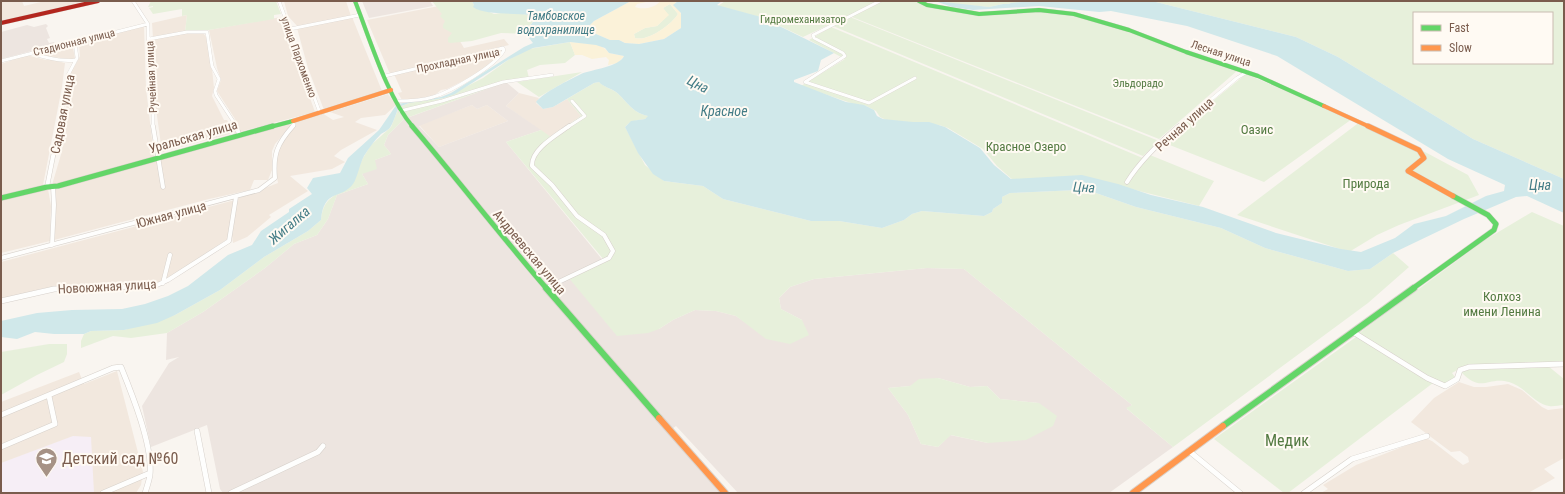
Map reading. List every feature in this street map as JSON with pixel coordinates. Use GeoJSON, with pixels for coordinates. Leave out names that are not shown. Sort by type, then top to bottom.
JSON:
{"type":"FeatureCollection","features":[{"type":"Feature","properties":{"kind":"street"},"geometry":{"type":"LineString","coordinates":[[1,23],[98,1]]}},
{"type":"Feature","properties":{"kind":"street","name":"Ручейная улица"},"geometry":{"type":"LineString","coordinates":[[133,1],[148,24],[149,73],[153,101],[153,127],[163,187]]}},
{"type":"Feature","properties":{"kind":"street","name":"улица Пархоменко"},"geometry":{"type":"LineString","coordinates":[[279,1],[320,113]]}},
{"type":"Feature","properties":{"kind":"street","name":"Андреевская улица"},"geometry":{"type":"LineString","coordinates":[[355,1],[398,106],[546,288],[725,493]]}},
{"type":"Feature","properties":{"kind":"street"},"geometry":{"type":"LineString","coordinates":[[880,1],[813,35],[814,38],[844,54],[845,56],[805,82],[869,102],[915,78]]}},
{"type":"Feature","properties":{"kind":"street","name":"Лесная улица"},"geometry":{"type":"LineString","coordinates":[[919,1],[927,5],[979,14],[1039,10],[1074,14],[1126,29],[1186,52],[1247,72],[1309,98],[1413,146],[1421,152],[1424,157],[1408,171],[1488,215],[1496,224],[1494,230],[1353,332]]}},
{"type":"Feature","properties":{"kind":"street"},"geometry":{"type":"LineString","coordinates":[[290,29],[360,15]]}},
{"type":"Feature","properties":{"kind":"street","name":"Стадионная улица"},"geometry":{"type":"LineString","coordinates":[[1,61],[148,24]]}},
{"type":"Feature","properties":{"kind":"street"},"geometry":{"type":"LineString","coordinates":[[149,39],[187,32],[207,32],[212,49],[211,59],[214,70],[219,79],[215,91],[216,95],[237,127],[239,134]]}},
{"type":"Feature","properties":{"kind":"street","name":"Садовая улица"},"geometry":{"type":"LineString","coordinates":[[52,245],[54,205],[50,187],[68,75],[76,60],[75,42]]}},
{"type":"Feature","properties":{"kind":"street","name":"Прохладная улица"},"geometry":{"type":"LineString","coordinates":[[385,76],[503,48],[504,50],[502,57],[438,95],[414,100],[398,106]]}},
{"type":"Feature","properties":{"kind":"street"},"geometry":{"type":"LineString","coordinates":[[37,52],[36,55],[47,59],[65,62],[76,60]]}},
{"type":"Feature","properties":{"kind":"street","name":"Речная улица"},"geometry":{"type":"LineString","coordinates":[[1127,182],[1133,170],[1144,161],[1145,157],[1162,144],[1164,139],[1228,85],[1247,72]]}},
{"type":"Feature","properties":{"kind":"street"},"geometry":{"type":"LineString","coordinates":[[398,106],[442,101],[503,82],[552,75]]}},
{"type":"Feature","properties":{"kind":"street","name":"Уральская улица"},"geometry":{"type":"LineString","coordinates":[[1,198],[50,187],[320,113],[391,90]]}},
{"type":"Feature","properties":{"kind":"street"},"geometry":{"type":"LineString","coordinates":[[546,288],[609,258],[613,251],[609,240],[598,229],[580,219],[547,180],[531,166],[530,160],[552,138],[585,116],[572,101]]}},
{"type":"Feature","properties":{"kind":"street","name":"Южная улица"},"geometry":{"type":"LineString","coordinates":[[1,258],[259,190],[274,179],[274,156],[276,147],[294,125],[291,120]]}},
{"type":"Feature","properties":{"kind":"street","name":"Новоюжная улица"},"geometry":{"type":"LineString","coordinates":[[1,301],[54,289],[148,286],[163,283],[229,241],[236,197]]}},
{"type":"Feature","properties":{"kind":"street"},"geometry":{"type":"LineString","coordinates":[[163,283],[170,255]]}},
{"type":"Feature","properties":{"kind":"street"},"geometry":{"type":"LineString","coordinates":[[1133,493],[1266,393],[1353,332],[1440,385],[1445,386],[1457,379],[1460,370],[1468,368],[1564,364]]}},
{"type":"Feature","properties":{"kind":"street"},"geometry":{"type":"LineString","coordinates":[[1,415],[113,368],[121,367],[137,405],[145,437],[150,473],[145,493]]}},
{"type":"Feature","properties":{"kind":"street"},"geometry":{"type":"LineString","coordinates":[[1,447],[55,424],[49,396]]}},
{"type":"Feature","properties":{"kind":"street"},"geometry":{"type":"LineString","coordinates":[[197,431],[209,493]]}},
{"type":"Feature","properties":{"kind":"street"},"geometry":{"type":"LineString","coordinates":[[1304,493],[1352,459],[1427,436]]}},
{"type":"Feature","properties":{"kind":"street"},"geometry":{"type":"LineString","coordinates":[[231,493],[318,452],[323,446]]}},
{"type":"Feature","properties":{"kind":"street"},"geometry":{"type":"LineString","coordinates":[[1189,451],[1240,493]]}},
{"type":"Feature","properties":{"kind":"street"},"geometry":{"type":"LineString","coordinates":[[103,493],[150,473]]}},
{"type":"Feature","properties":{"kind":"shaded area"},"geometry":{"type":"Polygon","coordinates":[[[1,1],[22,1],[24,6],[45,1],[90,1],[1,21],[1,1]]]}},
{"type":"Feature","properties":{"kind":"shaded area"},"geometry":{"type":"Polygon","coordinates":[[[284,1],[346,1],[351,16],[298,27],[288,16],[284,1]]]}},
{"type":"Feature","properties":{"kind":"shaded area"},"geometry":{"type":"Polygon","coordinates":[[[362,1],[430,1],[433,6],[369,18],[362,1]]]}},
{"type":"Feature","properties":{"kind":"shaded area"},"geometry":{"type":"Polygon","coordinates":[[[439,6],[464,48],[504,39],[509,45],[390,74],[367,20],[439,6]]]}},
{"type":"Feature","properties":{"kind":"shaded area"},"geometry":{"type":"Polygon","coordinates":[[[187,15],[185,32],[153,38],[152,23],[187,15]]]}},
{"type":"Feature","properties":{"kind":"shaded area"},"geometry":{"type":"Polygon","coordinates":[[[281,17],[315,112],[239,132],[235,119],[217,91],[221,80],[209,30],[281,17]]]}},
{"type":"Feature","properties":{"kind":"shaded area"},"geometry":{"type":"Polygon","coordinates":[[[352,17],[382,91],[324,110],[308,68],[297,28],[352,17]]]}},
{"type":"Feature","properties":{"kind":"shaded area"},"geometry":{"type":"Polygon","coordinates":[[[46,24],[48,26],[46,28],[50,38],[47,39],[49,43],[54,42],[55,44],[1,59],[1,32],[27,25],[34,27],[46,24]]]}},
{"type":"Feature","properties":{"kind":"shaded area"},"geometry":{"type":"Polygon","coordinates":[[[144,26],[146,88],[154,157],[52,185],[62,151],[69,76],[80,56],[79,42],[144,26]]]}},
{"type":"Feature","properties":{"kind":"shaded area"},"geometry":{"type":"Polygon","coordinates":[[[202,31],[206,37],[210,49],[214,88],[212,96],[224,120],[227,120],[229,124],[233,122],[237,132],[162,152],[154,94],[152,40],[202,31]]]}},
{"type":"Feature","properties":{"kind":"shaded area"},"geometry":{"type":"Polygon","coordinates":[[[72,43],[75,58],[72,59],[49,57],[38,52],[72,43]]]}},
{"type":"Feature","properties":{"kind":"shaded area"},"geometry":{"type":"Polygon","coordinates":[[[500,50],[502,54],[500,57],[469,78],[447,89],[441,90],[435,95],[417,99],[402,100],[398,93],[402,92],[394,74],[500,50]]]}},
{"type":"Feature","properties":{"kind":"shaded area"},"geometry":{"type":"Polygon","coordinates":[[[26,55],[65,63],[62,87],[43,185],[1,196],[1,64],[26,55]]]}},
{"type":"Feature","properties":{"kind":"shaded area"},"geometry":{"type":"Polygon","coordinates":[[[506,82],[519,93],[506,106],[541,130],[506,142],[659,329],[673,320],[695,310],[716,311],[736,316],[749,325],[802,320],[781,309],[779,298],[790,287],[814,279],[927,268],[964,269],[1132,405],[1127,409],[1173,447],[1109,493],[738,493],[676,426],[668,432],[721,493],[223,493],[220,489],[207,425],[151,447],[142,406],[169,363],[179,357],[166,360],[167,333],[203,312],[265,268],[294,244],[317,235],[328,219],[337,195],[368,184],[362,174],[375,160],[391,154],[384,145],[388,135],[404,119],[506,82]],[[472,105],[419,126],[439,147],[508,121],[487,105],[477,109],[472,105]],[[938,378],[910,386],[888,388],[908,415],[921,444],[938,447],[950,435],[988,443],[1039,403],[1000,399],[987,386],[970,387],[938,378]]]}},
{"type":"Feature","properties":{"kind":"shaded area"},"geometry":{"type":"Polygon","coordinates":[[[519,93],[539,98],[536,103],[543,109],[553,107],[567,99],[581,116],[550,137],[506,106],[519,93]]]}},
{"type":"Feature","properties":{"kind":"shaded area"},"geometry":{"type":"Polygon","coordinates":[[[388,94],[396,105],[385,115],[361,118],[355,122],[377,130],[341,150],[334,156],[345,162],[332,169],[290,176],[308,191],[269,215],[271,217],[247,237],[233,243],[232,236],[237,199],[278,183],[275,165],[278,146],[295,126],[294,122],[322,113],[333,120],[344,117],[330,112],[388,94]]]}},
{"type":"Feature","properties":{"kind":"shaded area"},"geometry":{"type":"Polygon","coordinates":[[[472,105],[477,109],[487,105],[508,121],[439,147],[419,125],[472,105]]]}},
{"type":"Feature","properties":{"kind":"shaded area"},"geometry":{"type":"Polygon","coordinates":[[[290,123],[291,126],[275,144],[272,151],[272,170],[268,180],[254,180],[250,190],[209,199],[54,240],[55,188],[290,123]]]}},
{"type":"Feature","properties":{"kind":"shaded area"},"geometry":{"type":"Polygon","coordinates":[[[48,189],[51,206],[50,241],[1,253],[1,200],[48,189]]]}},
{"type":"Feature","properties":{"kind":"shaded area"},"geometry":{"type":"Polygon","coordinates":[[[235,200],[229,238],[168,278],[157,283],[45,288],[1,299],[1,262],[235,200]]]}},
{"type":"Feature","properties":{"kind":"shaded area"},"geometry":{"type":"Polygon","coordinates":[[[117,371],[143,472],[141,485],[136,493],[1,493],[1,402],[79,372],[84,384],[117,371]]]}},
{"type":"Feature","properties":{"kind":"shaded area"},"geometry":{"type":"Polygon","coordinates":[[[1459,382],[1474,387],[1508,384],[1522,390],[1542,407],[1548,410],[1564,408],[1564,458],[1544,469],[1555,478],[1528,493],[1321,493],[1328,489],[1323,485],[1356,465],[1425,438],[1432,441],[1463,465],[1469,462],[1468,457],[1460,451],[1451,452],[1411,422],[1434,398],[1459,382]]]}},
{"type":"Feature","properties":{"kind":"shaded area","name":"Детский сад №60"},"geometry":{"type":"Polygon","coordinates":[[[73,436],[91,437],[94,493],[1,493],[1,463],[73,436]]]}},
{"type":"Feature","properties":{"kind":"green space"},"geometry":{"type":"Polygon","coordinates":[[[151,1],[276,1],[281,14],[274,15],[274,19],[209,30],[185,32],[187,15],[182,16],[182,9],[153,14],[149,8],[153,6],[148,7],[151,1]]]}},
{"type":"Feature","properties":{"kind":"green space"},"geometry":{"type":"Polygon","coordinates":[[[432,1],[472,1],[474,5],[494,14],[510,12],[529,15],[533,22],[530,25],[528,34],[501,33],[472,41],[450,43],[448,42],[448,38],[452,33],[443,28],[445,21],[440,16],[442,14],[432,1]]]}},
{"type":"Feature","properties":{"kind":"green space","name":"Гидромеханизатор"},"geometry":{"type":"Polygon","coordinates":[[[725,1],[879,1],[803,37],[763,18],[718,6],[725,1]]]}},
{"type":"Feature","properties":{"kind":"green space","name":"Эльдорадо"},"geometry":{"type":"Polygon","coordinates":[[[883,1],[918,1],[935,7],[972,15],[990,16],[1021,11],[1074,14],[1127,30],[1185,54],[1238,70],[1159,139],[852,17],[883,1]]]}},
{"type":"Feature","properties":{"kind":"green space"},"geometry":{"type":"Polygon","coordinates":[[[942,1],[1048,1],[1037,3],[1003,4],[989,7],[953,4],[942,1]]]}},
{"type":"Feature","properties":{"kind":"green space"},"geometry":{"type":"Polygon","coordinates":[[[1152,1],[1564,1],[1564,179],[1473,139],[1338,57],[1296,37],[1152,1]]]}},
{"type":"Feature","properties":{"kind":"green space"},"geometry":{"type":"Polygon","coordinates":[[[670,4],[678,14],[671,23],[653,35],[640,39],[635,38],[634,34],[645,28],[657,26],[668,15],[663,8],[670,4]]]}},
{"type":"Feature","properties":{"kind":"green space"},"geometry":{"type":"Polygon","coordinates":[[[850,17],[1159,141],[1143,156],[833,26],[850,17]]]}},
{"type":"Feature","properties":{"kind":"green space","name":"Красное Озеро"},"geometry":{"type":"Polygon","coordinates":[[[831,27],[1145,159],[1150,155],[1214,181],[1199,206],[1119,186],[1014,181],[997,166],[983,149],[948,128],[939,125],[886,120],[880,117],[876,111],[866,106],[854,104],[801,86],[845,59],[809,40],[831,27]]]}},
{"type":"Feature","properties":{"kind":"green space"},"geometry":{"type":"Polygon","coordinates":[[[570,42],[575,55],[565,63],[540,65],[527,70],[529,78],[506,82],[404,119],[388,135],[384,145],[391,154],[375,160],[377,169],[362,174],[368,184],[337,195],[328,219],[317,235],[294,244],[265,268],[203,312],[167,333],[131,338],[113,336],[81,348],[81,341],[84,334],[91,331],[124,330],[175,315],[220,290],[264,257],[308,231],[321,220],[324,207],[330,199],[350,187],[363,158],[371,145],[391,127],[399,107],[409,103],[444,98],[483,78],[508,60],[529,49],[570,42]]]}},
{"type":"Feature","properties":{"kind":"green space"},"geometry":{"type":"Polygon","coordinates":[[[582,72],[539,97],[517,82],[582,72]]]}},
{"type":"Feature","properties":{"kind":"green space","name":"Оазис"},"geometry":{"type":"Polygon","coordinates":[[[1246,74],[1352,119],[1264,182],[1162,142],[1246,74]]]}},
{"type":"Feature","properties":{"kind":"green space"},"geometry":{"type":"Polygon","coordinates":[[[599,82],[616,92],[638,112],[648,116],[648,118],[627,124],[625,127],[645,165],[664,181],[703,186],[723,199],[811,221],[839,221],[882,228],[904,220],[912,214],[922,211],[984,216],[992,212],[993,209],[1002,203],[1002,197],[1010,193],[1078,190],[1093,192],[1136,207],[1221,228],[1265,248],[1348,271],[1370,269],[1393,253],[1409,267],[1368,303],[1173,447],[1126,408],[1132,405],[964,269],[927,268],[814,279],[790,287],[779,298],[781,309],[802,320],[809,335],[790,344],[766,339],[736,316],[716,311],[695,310],[673,320],[659,329],[648,333],[617,336],[568,277],[604,260],[506,142],[541,130],[551,137],[581,116],[567,99],[594,83],[599,82]]]}},
{"type":"Feature","properties":{"kind":"green space","name":"Природа"},"geometry":{"type":"Polygon","coordinates":[[[1361,121],[1468,175],[1479,195],[1399,225],[1377,235],[1349,252],[1237,215],[1361,121]]]}},
{"type":"Feature","properties":{"kind":"green space","name":"Колхоз имени Ленина"},"geometry":{"type":"Polygon","coordinates":[[[1532,212],[1564,226],[1564,362],[1459,369],[1452,373],[1455,377],[1447,383],[1441,384],[1358,334],[1485,240],[1532,212]]]}},
{"type":"Feature","properties":{"kind":"green space","name":"Медик"},"geometry":{"type":"Polygon","coordinates":[[[1356,337],[1360,337],[1433,383],[1288,493],[1284,493],[1214,439],[1356,337]]]}},
{"type":"Feature","properties":{"kind":"green space"},"geometry":{"type":"Polygon","coordinates":[[[49,344],[67,344],[67,354],[64,362],[1,395],[1,352],[49,344]]]}},
{"type":"Feature","properties":{"kind":"green space"},"geometry":{"type":"Polygon","coordinates":[[[1548,366],[1564,379],[1564,405],[1544,405],[1520,387],[1509,382],[1474,382],[1461,372],[1490,367],[1548,366]]]}},
{"type":"Feature","properties":{"kind":"green space"},"geometry":{"type":"Polygon","coordinates":[[[938,378],[970,387],[987,386],[1000,399],[1039,403],[1057,416],[1053,426],[1026,440],[988,443],[951,435],[938,447],[921,444],[908,415],[888,388],[910,386],[919,379],[938,378]]]}},
{"type":"Feature","properties":{"kind":"sand"},"geometry":{"type":"Polygon","coordinates":[[[631,1],[651,1],[637,4],[635,7],[649,8],[660,1],[678,1],[675,3],[675,7],[681,13],[682,18],[681,28],[664,39],[639,44],[625,43],[619,40],[610,40],[589,31],[587,28],[594,21],[631,1]],[[670,4],[663,8],[669,15],[657,26],[645,28],[634,34],[635,38],[640,39],[653,35],[671,23],[678,14],[670,4]]]}},
{"type":"Feature","properties":{"kind":"sand"},"geometry":{"type":"Polygon","coordinates":[[[570,42],[601,46],[609,53],[624,56],[618,63],[608,65],[609,60],[606,57],[592,59],[582,55],[575,55],[570,42]]]}},
{"type":"Feature","properties":{"kind":"water"},"geometry":{"type":"Polygon","coordinates":[[[472,1],[631,1],[594,21],[587,28],[589,31],[610,40],[619,40],[625,43],[639,44],[664,39],[681,28],[681,13],[673,5],[678,1],[722,1],[717,5],[761,17],[834,53],[821,60],[818,71],[794,80],[794,82],[846,102],[864,105],[874,110],[877,116],[883,119],[929,122],[945,127],[980,148],[994,165],[1011,179],[1082,175],[1118,184],[1151,195],[1203,207],[1276,233],[1341,249],[1361,252],[1395,238],[1414,224],[1446,216],[1486,196],[1504,191],[1505,185],[1448,159],[1277,56],[1187,26],[1111,11],[1099,12],[1039,6],[973,10],[952,7],[935,1],[989,7],[1003,4],[1037,3],[1048,1],[1152,1],[1296,37],[1338,57],[1473,139],[1564,179],[1564,213],[1527,196],[1516,197],[1464,219],[1393,253],[1370,269],[1348,271],[1265,248],[1221,228],[1136,207],[1093,192],[1078,190],[1010,193],[1002,197],[1002,203],[993,209],[992,212],[984,216],[922,211],[912,214],[904,220],[882,228],[839,221],[811,221],[723,199],[703,186],[664,181],[653,174],[638,153],[625,127],[631,121],[645,119],[648,116],[638,112],[616,92],[599,82],[594,83],[553,107],[543,109],[536,102],[551,90],[581,74],[617,63],[624,56],[609,53],[605,48],[596,45],[570,42],[533,48],[508,60],[455,94],[444,98],[409,103],[399,107],[388,130],[378,137],[364,156],[353,184],[348,189],[329,199],[323,210],[321,220],[308,231],[264,257],[220,290],[175,315],[157,323],[124,330],[91,331],[84,334],[54,334],[35,332],[17,339],[1,337],[1,321],[37,313],[72,310],[122,309],[145,304],[168,296],[188,286],[228,255],[252,245],[261,231],[289,212],[289,209],[312,194],[307,188],[313,178],[340,173],[348,158],[379,130],[397,104],[441,97],[451,93],[524,47],[533,43],[528,34],[530,31],[528,28],[533,22],[529,15],[478,10],[473,7],[474,5],[472,1]]]}},
{"type":"Feature","properties":{"kind":"waterway","name":"Цна"},"geometry":{"type":"LineString","coordinates":[[1011,5],[1050,1]]}},
{"type":"Feature","properties":{"kind":"traffic: fast"},"geometry":{"type":"LineString","coordinates":[[355,1],[387,83],[403,116],[460,182],[520,258],[659,418]]}},
{"type":"Feature","properties":{"kind":"traffic: fast"},"geometry":{"type":"LineString","coordinates":[[919,1],[927,5],[979,14],[1039,10],[1074,14],[1129,30],[1186,52],[1258,76],[1324,106]]}},
{"type":"Feature","properties":{"kind":"traffic: fast"},"geometry":{"type":"LineString","coordinates":[[1,198],[47,187],[58,186],[293,121]]}},
{"type":"Feature","properties":{"kind":"traffic: fast"},"geometry":{"type":"LineString","coordinates":[[1223,426],[1494,230],[1496,224],[1488,215],[1453,196]]}},
{"type":"Feature","properties":{"kind":"traffic: slow"},"geometry":{"type":"LineString","coordinates":[[293,121],[391,90]]}},
{"type":"Feature","properties":{"kind":"traffic: slow"},"geometry":{"type":"LineString","coordinates":[[1324,106],[1419,150],[1424,158],[1408,171],[1453,196]]}},
{"type":"Feature","properties":{"kind":"traffic: slow"},"geometry":{"type":"LineString","coordinates":[[659,418],[725,493]]}},
{"type":"Feature","properties":{"kind":"traffic: slow"},"geometry":{"type":"LineString","coordinates":[[1133,493],[1223,426]]}},
{"type":"Feature","properties":{"kind":"traffic: jam"},"geometry":{"type":"LineString","coordinates":[[1,23],[98,1]]}},
{"type":"Feature","properties":{"kind":"place","name":"Детский сад №60"},"geometry":{"type":"Point","coordinates":[47,478]}},
{"type":"Feature","properties":{"kind":"water label","name":"Тамбовское водохранилище"},"geometry":{"type":"Point","coordinates":[556,23]}},
{"type":"Feature","properties":{"kind":"water label","name":"Красное"},"geometry":{"type":"Point","coordinates":[724,111]}},
{"type":"Feature","properties":{"kind":"water label","name":"Жигалка"},"geometry":{"type":"Point","coordinates":[289,225]}}]}
